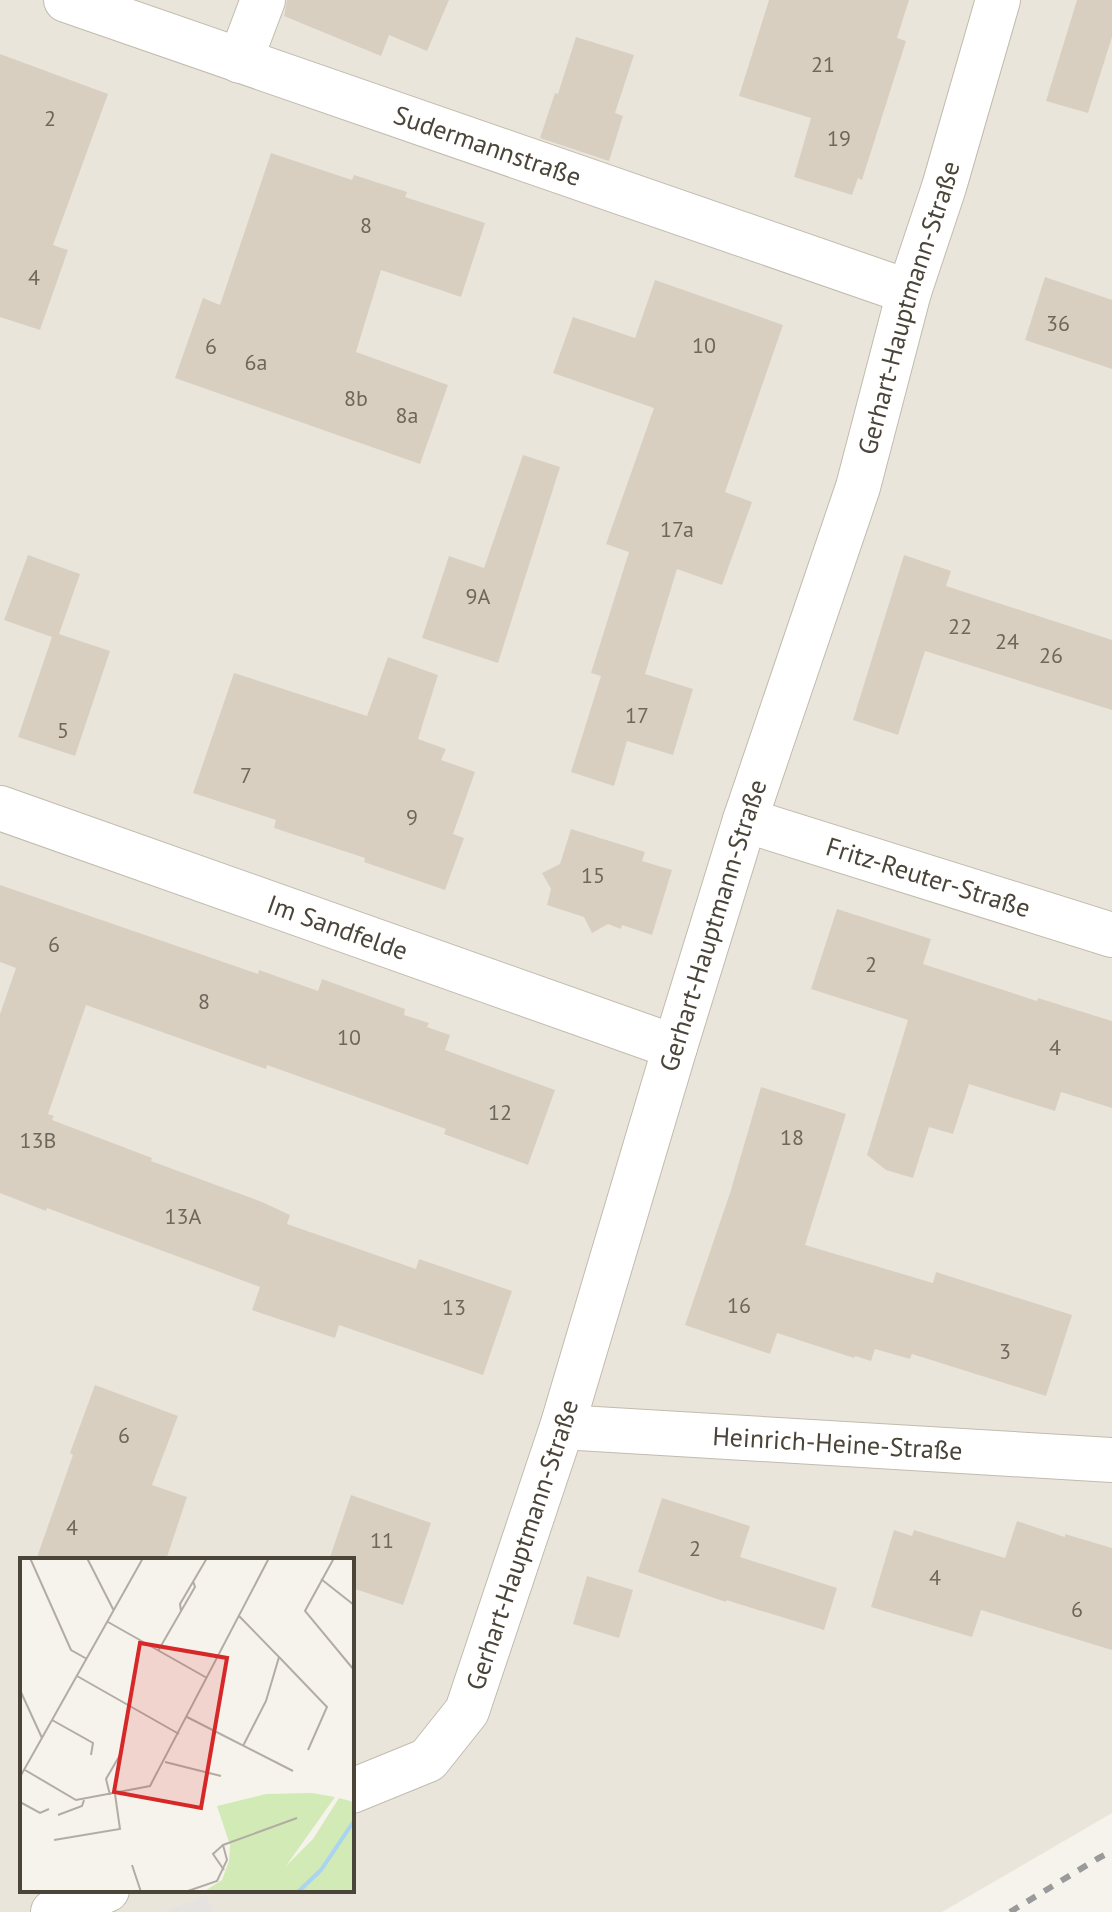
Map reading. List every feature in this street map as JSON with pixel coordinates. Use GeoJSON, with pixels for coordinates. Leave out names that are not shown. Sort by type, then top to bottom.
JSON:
{"type":"FeatureCollection","features":[{"type":"Feature","properties":{"kind":"street","name":"Sudermannstraße"},"geometry":{"type":"LineString","coordinates":[[66,0],[909,292]]}},
{"type":"Feature","properties":{"kind":"street"},"geometry":{"type":"LineString","coordinates":[[240,61],[263,0]]}},
{"type":"Feature","properties":{"kind":"street","name":"Gerhart-Hauptmann-Straße"},"geometry":{"type":"LineString","coordinates":[[354,1790],[428,1760],[467,1711],[562,1427],[745,820],[858,487],[909,292],[944,187],[998,0]]}},
{"type":"Feature","properties":{"kind":"street","name":"Im Sandfelde"},"geometry":{"type":"LineString","coordinates":[[0,808],[675,1047]]}},
{"type":"Feature","properties":{"kind":"street","name":"Fritz-Reuter-Straße"},"geometry":{"type":"LineString","coordinates":[[745,820],[1112,935]]}},
{"type":"Feature","properties":{"kind":"street","name":"Heinrich-Heine-Straße"},"geometry":{"type":"LineString","coordinates":[[562,1427],[1112,1460]]}},
{"type":"Feature","properties":{"kind":"street"},"geometry":{"type":"LineString","coordinates":[[53,1912],[102,1892]]}},
{"type":"Feature","properties":{"kind":"shaded area"},"geometry":{"type":"Polygon","coordinates":[[[0,0],[1112,0],[1112,1813],[942,1912],[0,1912],[0,0]]]}},
{"type":"Feature","properties":{"kind":"shaded area"},"geometry":{"type":"Polygon","coordinates":[[[206,1895],[213,1912],[164,1912],[206,1895]]]}},
{"type":"Feature","properties":{"kind":"building"},"geometry":{"type":"Polygon","coordinates":[[[287,0],[449,0],[427,51],[389,35],[381,56],[284,16],[287,0]]]}},
{"type":"Feature","properties":{"kind":"building"},"geometry":{"type":"Polygon","coordinates":[[[769,0],[909,0],[897,38],[906,41],[862,180],[858,178],[852,195],[794,177],[811,118],[739,96],[769,0]]]}},
{"type":"Feature","properties":{"kind":"building"},"geometry":{"type":"Polygon","coordinates":[[[1077,0],[1112,0],[1112,37],[1088,113],[1046,101],[1077,0]]]}},
{"type":"Feature","properties":{"kind":"building"},"geometry":{"type":"Polygon","coordinates":[[[576,37],[634,55],[615,113],[623,116],[609,161],[540,138],[576,37]]]}},
{"type":"Feature","properties":{"kind":"building"},"geometry":{"type":"Polygon","coordinates":[[[0,54],[108,94],[53,245],[68,250],[40,330],[0,317],[0,54]]]}},
{"type":"Feature","properties":{"kind":"building"},"geometry":{"type":"Polygon","coordinates":[[[271,153],[352,180],[354,175],[407,192],[405,197],[485,223],[461,297],[381,270],[356,352],[448,385],[420,464],[175,378],[203,298],[220,305],[271,153]]]}},
{"type":"Feature","properties":{"kind":"building"},"geometry":{"type":"Polygon","coordinates":[[[1045,277],[1112,300],[1112,369],[1025,340],[1045,277]]]}},
{"type":"Feature","properties":{"kind":"building"},"geometry":{"type":"Polygon","coordinates":[[[655,280],[783,325],[725,492],[752,502],[722,585],[677,569],[645,674],[693,689],[673,755],[627,741],[614,786],[571,772],[601,676],[591,673],[629,552],[606,544],[654,408],[553,373],[573,317],[635,338],[655,280]]]}},
{"type":"Feature","properties":{"kind":"building"},"geometry":{"type":"Polygon","coordinates":[[[523,455],[560,467],[498,663],[422,638],[449,556],[484,568],[523,455]]]}},
{"type":"Feature","properties":{"kind":"building"},"geometry":{"type":"Polygon","coordinates":[[[28,555],[80,574],[59,634],[110,651],[75,756],[18,737],[52,637],[4,620],[28,555]]]}},
{"type":"Feature","properties":{"kind":"building"},"geometry":{"type":"Polygon","coordinates":[[[904,555],[951,571],[946,586],[1112,640],[1112,710],[925,651],[898,735],[853,720],[904,555]]]}},
{"type":"Feature","properties":{"kind":"building"},"geometry":{"type":"Polygon","coordinates":[[[388,657],[438,675],[418,739],[446,749],[441,760],[475,772],[453,834],[464,838],[445,890],[364,862],[365,858],[274,828],[276,820],[193,793],[234,673],[367,716],[388,657]]]}},
{"type":"Feature","properties":{"kind":"building"},"geometry":{"type":"Polygon","coordinates":[[[571,829],[645,852],[642,861],[672,870],[652,935],[622,925],[621,929],[608,924],[592,933],[584,917],[547,905],[551,889],[542,873],[560,864],[571,829]]]}},
{"type":"Feature","properties":{"kind":"building"},"geometry":{"type":"Polygon","coordinates":[[[0,885],[258,974],[259,970],[318,991],[322,979],[405,1009],[404,1015],[429,1023],[427,1027],[450,1035],[445,1050],[555,1090],[528,1165],[444,1134],[446,1129],[86,1005],[48,1114],[54,1116],[52,1120],[152,1158],[151,1161],[262,1202],[290,1215],[287,1224],[416,1269],[419,1259],[512,1291],[483,1375],[339,1325],[335,1338],[252,1310],[260,1287],[0,1193],[0,1014],[16,968],[0,962],[0,885]]]}},
{"type":"Feature","properties":{"kind":"building"},"geometry":{"type":"Polygon","coordinates":[[[837,909],[931,939],[923,964],[1037,1001],[1038,998],[1112,1021],[1112,1108],[1061,1092],[1055,1111],[969,1084],[953,1134],[929,1127],[913,1178],[886,1170],[867,1155],[908,1020],[811,989],[837,909]]]}},
{"type":"Feature","properties":{"kind":"building"},"geometry":{"type":"Polygon","coordinates":[[[761,1087],[846,1114],[805,1245],[933,1283],[936,1272],[1072,1315],[1046,1396],[912,1354],[910,1359],[875,1349],[871,1361],[777,1333],[770,1354],[685,1325],[730,1193],[761,1087]]]}},
{"type":"Feature","properties":{"kind":"building"},"geometry":{"type":"Polygon","coordinates":[[[95,1385],[178,1416],[152,1485],[187,1497],[167,1558],[37,1558],[73,1455],[70,1453],[95,1385]]]}},
{"type":"Feature","properties":{"kind":"building"},"geometry":{"type":"Polygon","coordinates":[[[351,1495],[431,1523],[403,1605],[354,1589],[354,1558],[330,1558],[351,1495]]]}},
{"type":"Feature","properties":{"kind":"building"},"geometry":{"type":"Polygon","coordinates":[[[662,1498],[750,1526],[740,1557],[837,1588],[824,1630],[726,1602],[638,1572],[662,1498]]]}},
{"type":"Feature","properties":{"kind":"building"},"geometry":{"type":"Polygon","coordinates":[[[1017,1521],[1112,1548],[1112,1650],[981,1610],[972,1637],[871,1607],[894,1530],[912,1536],[914,1530],[1005,1558],[1017,1521]]]}},
{"type":"Feature","properties":{"kind":"building"},"geometry":{"type":"Polygon","coordinates":[[[587,1576],[633,1590],[619,1638],[573,1624],[587,1576]]]}},
{"type":"Feature","properties":{"kind":"railway"},"geometry":{"type":"LineString","coordinates":[[1010,1912],[1112,1851]]}}]}
